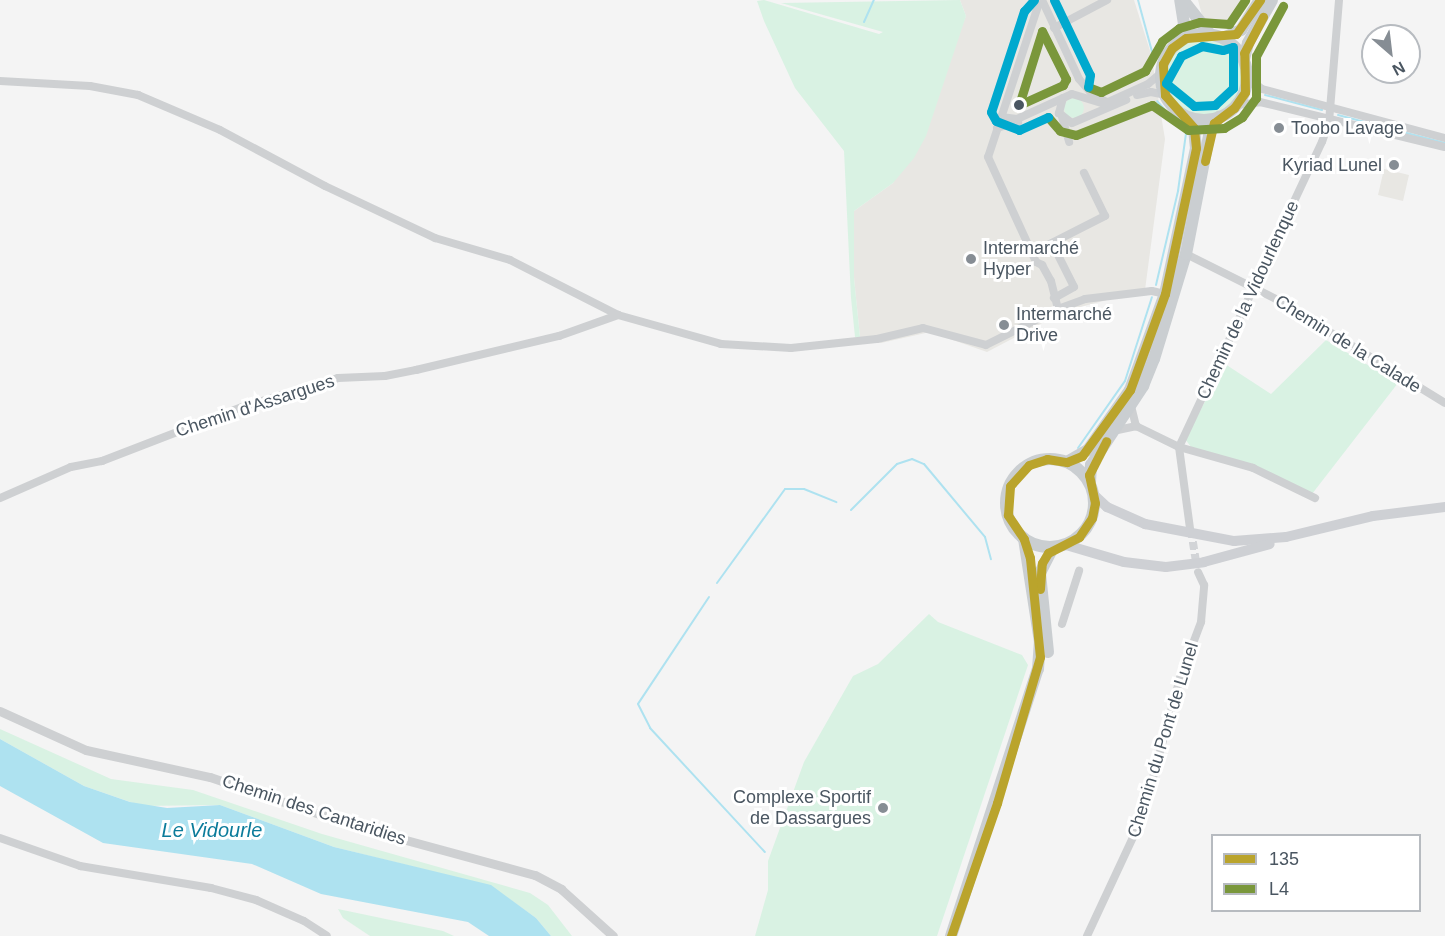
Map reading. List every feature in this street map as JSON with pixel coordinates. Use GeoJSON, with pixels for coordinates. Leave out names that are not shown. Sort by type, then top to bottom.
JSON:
{"type":"FeatureCollection","features":[{"type":"Feature","properties":{"kind":"main road"},"geometry":{"type":"LineString","coordinates":[[1182,0],[1210,34]]}},
{"type":"Feature","properties":{"kind":"main road"},"geometry":{"type":"LineString","coordinates":[[997,803],[1040,657],[1030,558],[1024,539],[1008,515],[1010,486],[1021,471],[1038,461],[1067,462],[1088,450],[1130,390],[1165,294],[1196,148],[1194,128],[1165,94],[1161,73],[1167,55],[1179,42],[1184,24],[1182,0]]}},
{"type":"Feature","properties":{"kind":"main road"},"geometry":{"type":"LineString","coordinates":[[1223,38],[1241,30],[1260,0]]}},
{"type":"Feature","properties":{"kind":"main road"},"geometry":{"type":"LineString","coordinates":[[1024,539],[1053,548],[1066,545],[1089,525],[1091,465],[1131,406],[1154,359],[1186,254],[1210,131],[1219,117],[1237,105],[1247,77],[1244,59],[1248,43],[1272,0]]}},
{"type":"Feature","properties":{"kind":"main road"},"geometry":{"type":"LineString","coordinates":[[1179,42],[1210,34],[1223,38],[1244,59]]}},
{"type":"Feature","properties":{"kind":"main road"},"geometry":{"type":"LineString","coordinates":[[1184,115],[1198,119],[1219,117]]}},
{"type":"Feature","properties":{"kind":"main road"},"geometry":{"type":"LineString","coordinates":[[1067,462],[1114,511],[1177,533],[1234,541],[1286,537]]}},
{"type":"Feature","properties":{"kind":"main road"},"geometry":{"type":"LineString","coordinates":[[1066,545],[1125,562],[1166,567],[1204,562],[1286,537],[1373,516],[1445,507]]}},
{"type":"Feature","properties":{"kind":"main road"},"geometry":{"type":"LineString","coordinates":[[951,936],[1045,672],[1048,635],[1040,573],[1053,548]]}},
{"type":"Feature","properties":{"kind":"street"},"geometry":{"type":"LineString","coordinates":[[1054,28],[1107,0]]}},
{"type":"Feature","properties":{"kind":"street"},"geometry":{"type":"LineString","coordinates":[[1330,108],[1339,0]]}},
{"type":"Feature","properties":{"kind":"street"},"geometry":{"type":"LineString","coordinates":[[1042,2],[1079,79],[1087,88],[1107,102]]}},
{"type":"Feature","properties":{"kind":"street"},"geometry":{"type":"LineString","coordinates":[[1042,2],[1035,15],[988,157],[1032,253],[1044,267],[1058,309]]}},
{"type":"Feature","properties":{"kind":"street"},"geometry":{"type":"LineString","coordinates":[[1072,94],[1085,100],[1107,102],[1148,84],[1161,73]]}},
{"type":"Feature","properties":{"kind":"street"},"geometry":{"type":"LineString","coordinates":[[1247,77],[1262,89],[1445,138]]}},
{"type":"Feature","properties":{"kind":"street"},"geometry":{"type":"LineString","coordinates":[[1001,117],[1017,119],[1072,94],[1079,79]]}},
{"type":"Feature","properties":{"kind":"street"},"geometry":{"type":"LineString","coordinates":[[0,81],[90,86],[138,95],[220,130],[386,216],[435,238],[510,260],[618,315],[661,330],[759,348],[851,339],[877,339],[923,328],[986,345],[1058,309],[1105,296],[1152,291],[1165,294]]}},
{"type":"Feature","properties":{"kind":"street"},"geometry":{"type":"LineString","coordinates":[[1063,98],[1061,115],[1069,142],[1081,121],[1087,88]]}},
{"type":"Feature","properties":{"kind":"street"},"geometry":{"type":"LineString","coordinates":[[997,128],[1043,110],[1081,121],[1145,92],[1165,94]]}},
{"type":"Feature","properties":{"kind":"street"},"geometry":{"type":"LineString","coordinates":[[1237,105],[1260,102],[1445,147]]}},
{"type":"Feature","properties":{"kind":"street","name":"Chemin de la Vidourlenque"},"geometry":{"type":"LineString","coordinates":[[1179,447],[1252,286],[1317,155],[1329,119],[1330,108]]}},
{"type":"Feature","properties":{"kind":"street"},"geometry":{"type":"LineString","coordinates":[[1032,253],[1105,216],[1084,173]]}},
{"type":"Feature","properties":{"kind":"street"},"geometry":{"type":"LineString","coordinates":[[1052,243],[1074,287],[1054,298]]}},
{"type":"Feature","properties":{"kind":"street","name":"Chemin de la Calade"},"geometry":{"type":"LineString","coordinates":[[1186,254],[1252,286],[1445,404]]}},
{"type":"Feature","properties":{"kind":"street","name":"Chemin d'Assargues"},"geometry":{"type":"LineString","coordinates":[[0,498],[70,467],[102,460],[242,407],[338,378],[385,376],[428,368],[549,339],[618,315]]}},
{"type":"Feature","properties":{"kind":"street"},"geometry":{"type":"LineString","coordinates":[[1131,406],[1136,426]]}},
{"type":"Feature","properties":{"kind":"street"},"geometry":{"type":"LineString","coordinates":[[1113,431],[1136,426],[1179,447],[1252,468],[1315,498]]}},
{"type":"Feature","properties":{"kind":"street"},"geometry":{"type":"LineString","coordinates":[[1179,447],[1190,528]]}},
{"type":"Feature","properties":{"kind":"street"},"geometry":{"type":"LineString","coordinates":[[1062,624],[1079,571]]}},
{"type":"Feature","properties":{"kind":"street","name":"Chemin du Pont de Lunel"},"geometry":{"type":"LineString","coordinates":[[1087,936],[1142,818],[1180,678],[1201,622],[1204,585],[1198,572]]}},
{"type":"Feature","properties":{"kind":"street","name":"Chemin des Cantaridies"},"geometry":{"type":"LineString","coordinates":[[0,711],[86,750],[210,777],[348,824],[535,875],[561,889],[613,936]]}},
{"type":"Feature","properties":{"kind":"street"},"geometry":{"type":"LineString","coordinates":[[0,838],[80,866],[211,888],[256,900],[304,921],[327,936]]}},
{"type":"Feature","properties":{"kind":"shaded area"},"geometry":{"type":"Polygon","coordinates":[[[960,0],[1134,0],[1151,54],[1165,139],[1145,290],[1065,311],[987,352],[930,332],[881,343],[860,337],[854,278],[854,211],[893,183],[966,16],[960,0]]]}},
{"type":"Feature","properties":{"kind":"shaded area"},"geometry":{"type":"Polygon","coordinates":[[[1198,0],[1247,0],[1236,21],[1204,23],[1198,0]]]}},
{"type":"Feature","properties":{"kind":"shaded area"},"geometry":{"type":"Polygon","coordinates":[[[1384,169],[1409,175],[1403,201],[1378,195],[1384,169]]]}},
{"type":"Feature","properties":{"kind":"green space"},"geometry":{"type":"Polygon","coordinates":[[[764,0],[879,34],[883,32],[781,3],[960,0],[966,16],[926,136],[914,158],[893,183],[854,211],[854,278],[860,337],[855,337],[851,298],[844,151],[795,88],[757,1],[764,0]]]}},
{"type":"Feature","properties":{"kind":"green space"},"geometry":{"type":"Polygon","coordinates":[[[1204,39],[1219,42],[1231,50],[1239,62],[1242,77],[1239,92],[1231,104],[1219,112],[1204,115],[1189,112],[1177,104],[1169,92],[1166,77],[1169,62],[1177,50],[1189,42],[1204,39]]]}},
{"type":"Feature","properties":{"kind":"green space"},"geometry":{"type":"Polygon","coordinates":[[[1070,98],[1078,98],[1084,104],[1084,112],[1078,118],[1070,118],[1064,112],[1064,104],[1070,98]]]}},
{"type":"Feature","properties":{"kind":"green space"},"geometry":{"type":"Polygon","coordinates":[[[1326,340],[1398,383],[1312,494],[1191,447],[1185,439],[1225,364],[1271,394],[1326,340]]]}},
{"type":"Feature","properties":{"kind":"green space","name":"Complexe Sportif de Dassargues"},"geometry":{"type":"Polygon","coordinates":[[[929,614],[938,622],[1022,655],[1028,665],[937,936],[755,936],[768,890],[768,861],[804,762],[853,676],[878,664],[929,614]]]}},
{"type":"Feature","properties":{"kind":"green space"},"geometry":{"type":"Polygon","coordinates":[[[0,729],[111,779],[193,790],[322,834],[530,893],[548,905],[572,936],[551,936],[536,918],[491,886],[334,847],[220,805],[142,806],[84,786],[0,739],[0,729]]]}},
{"type":"Feature","properties":{"kind":"green space"},"geometry":{"type":"Polygon","coordinates":[[[338,909],[443,931],[454,936],[370,936],[343,918],[338,909]]]}},
{"type":"Feature","properties":{"kind":"water","name":"Le Vidourle"},"geometry":{"type":"Polygon","coordinates":[[[0,739],[84,786],[130,802],[167,808],[220,805],[334,847],[491,885],[536,918],[551,936],[489,936],[468,922],[321,894],[252,864],[103,843],[0,786],[0,739]]]}},
{"type":"Feature","properties":{"kind":"waterway"},"geometry":{"type":"LineString","coordinates":[[864,22],[874,0]]}},
{"type":"Feature","properties":{"kind":"waterway"},"geometry":{"type":"LineString","coordinates":[[1138,0],[1154,59]]}},
{"type":"Feature","properties":{"kind":"waterway"},"geometry":{"type":"LineString","coordinates":[[1265,95],[1322,110]]}},
{"type":"Feature","properties":{"kind":"waterway"},"geometry":{"type":"LineString","coordinates":[[1156,285],[1178,191],[1186,133],[1157,101]]}},
{"type":"Feature","properties":{"kind":"waterway"},"geometry":{"type":"LineString","coordinates":[[1338,115],[1445,143]]}},
{"type":"Feature","properties":{"kind":"waterway"},"geometry":{"type":"LineString","coordinates":[[1078,448],[1125,381],[1152,297]]}},
{"type":"Feature","properties":{"kind":"waterway"},"geometry":{"type":"LineString","coordinates":[[851,510],[897,464],[912,459],[924,464],[985,537],[991,559]]}},
{"type":"Feature","properties":{"kind":"waterway"},"geometry":{"type":"LineString","coordinates":[[717,583],[785,489],[804,489],[836,502]]}},
{"type":"Feature","properties":{"kind":"waterway"},"geometry":{"type":"LineString","coordinates":[[709,597],[638,704],[650,728],[765,852]]}},
{"type":"Feature","properties":{"kind":"tunnel"},"geometry":{"type":"LineString","coordinates":[[1191,530],[1197,568]]}},
{"type":"Feature","properties":{"kind":"transit line"},"geometry":{"type":"LineString","coordinates":[[1034,0],[1024,11],[991,112],[996,121],[1019,130],[1048,117]]}},
{"type":"Feature","properties":{"kind":"transit line"},"geometry":{"type":"LineString","coordinates":[[1054,0],[1090,75],[1088,87]]}},
{"type":"Feature","properties":{"kind":"transit line","name":"L4"},"geometry":{"type":"LineString","coordinates":[[1088,87],[1101,92],[1145,71],[1162,41],[1179,28],[1200,22],[1229,24],[1245,0]]}},
{"type":"Feature","properties":{"kind":"transit line","name":"135"},"geometry":{"type":"LineString","coordinates":[[951,936],[997,803],[1040,657],[1030,558],[1024,539],[1008,515],[1010,486],[1029,465],[1047,459],[1067,462],[1082,456],[1130,390],[1165,294],[1196,148],[1194,128],[1165,95],[1163,64],[1172,48],[1186,38],[1236,34],[1260,0]]}},
{"type":"Feature","properties":{"kind":"transit line","name":"L4"},"geometry":{"type":"LineString","coordinates":[[1048,117],[1060,131],[1076,135],[1152,105],[1188,130],[1224,128],[1242,117],[1256,98],[1256,56],[1283,6]]}},
{"type":"Feature","properties":{"kind":"transit line","name":"135"},"geometry":{"type":"LineString","coordinates":[[1205,161],[1214,123],[1234,108],[1245,92],[1244,53],[1263,17]]}},
{"type":"Feature","properties":{"kind":"transit line","name":"L4"},"geometry":{"type":"LineString","coordinates":[[1042,31],[1066,79],[1063,85],[1019,105],[1042,31]]}},
{"type":"Feature","properties":{"kind":"transit line"},"geometry":{"type":"LineString","coordinates":[[1202,46],[1223,50],[1233,47],[1233,88],[1215,105],[1194,106],[1166,83],[1181,56],[1202,46]]}},
{"type":"Feature","properties":{"kind":"transit line","name":"135"},"geometry":{"type":"LineString","coordinates":[[1040,589],[1042,563],[1048,553],[1079,537],[1092,518],[1095,503],[1089,475],[1106,441]]}},
{"type":"Feature","properties":{"kind":"place","name":"Toobo Lavage"},"geometry":{"type":"Point","coordinates":[1279,128]}},
{"type":"Feature","properties":{"kind":"place","name":"Kyriad Lunel"},"geometry":{"type":"Point","coordinates":[1394,165]}},
{"type":"Feature","properties":{"kind":"place","name":"Intermarché Hyper"},"geometry":{"type":"Point","coordinates":[971,259]}},
{"type":"Feature","properties":{"kind":"place","name":"Intermarché Drive"},"geometry":{"type":"Point","coordinates":[1004,325]}},
{"type":"Feature","properties":{"kind":"place","name":"Complexe Sportif de Dassargues"},"geometry":{"type":"Point","coordinates":[883,808]}}]}
